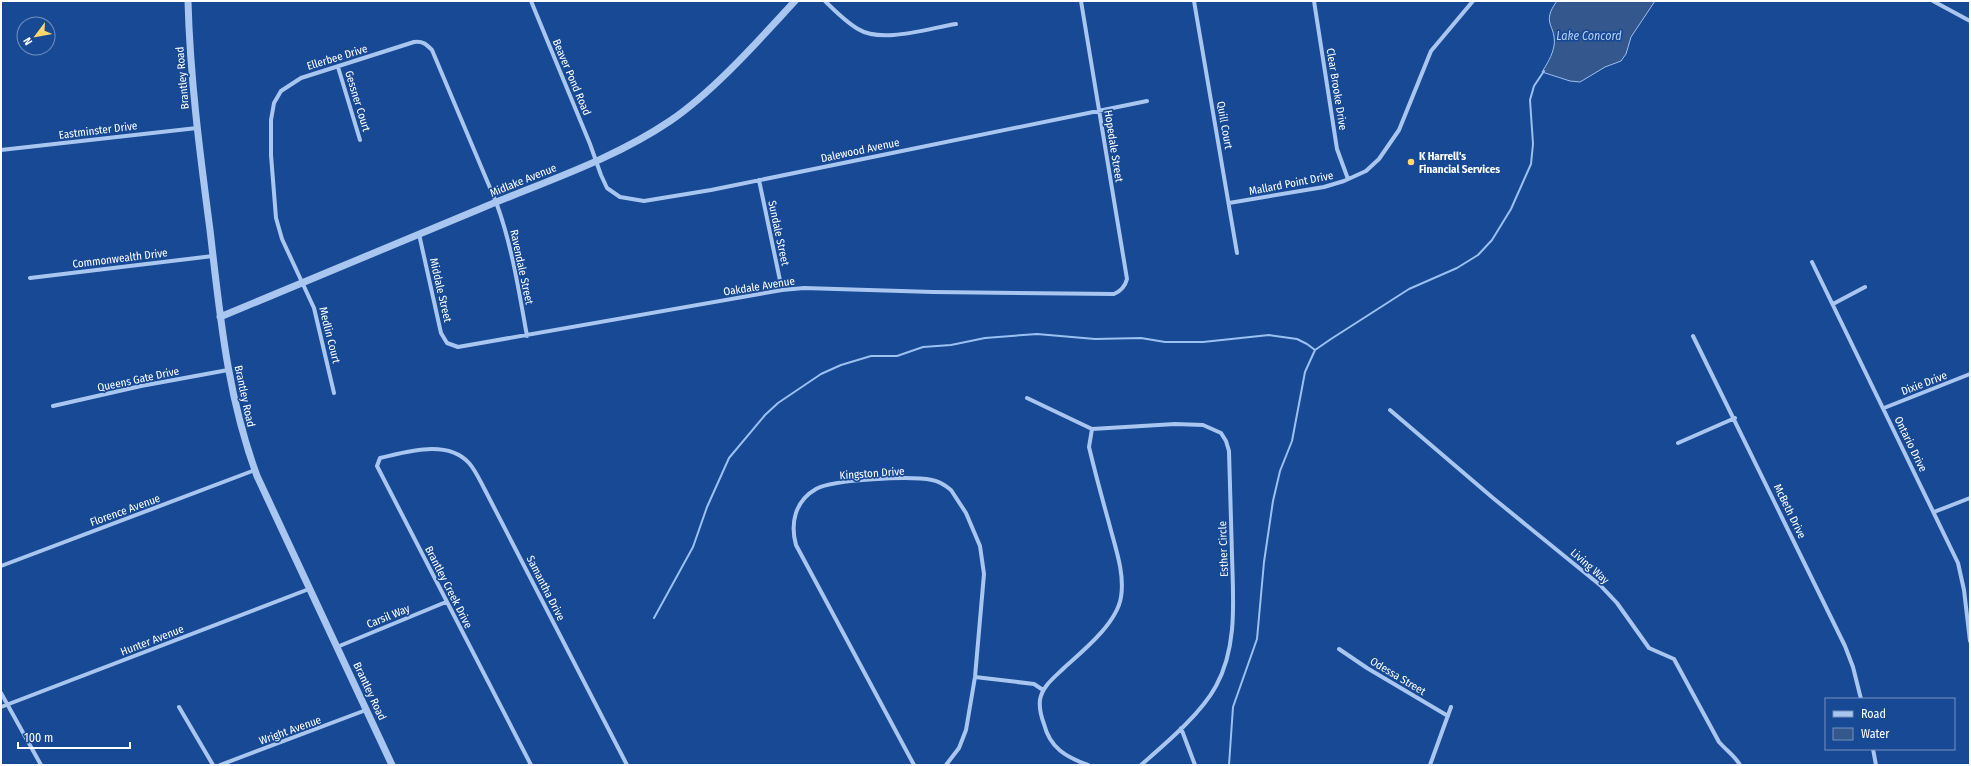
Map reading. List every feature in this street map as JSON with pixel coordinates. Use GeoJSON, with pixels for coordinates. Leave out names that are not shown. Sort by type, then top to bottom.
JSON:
{"type":"FeatureCollection","features":[{"type":"Feature","properties":{"kind":"street","name":"Brantley Road"},"geometry":{"type":"LineString","coordinates":[[188,1],[189,46],[197,128],[220,317],[228,370],[237,413],[255,470],[392,765]]}},
{"type":"Feature","properties":{"kind":"street","name":"Beaver Pond Road"},"geometry":{"type":"LineString","coordinates":[[531,1],[596,161]]}},
{"type":"Feature","properties":{"kind":"street","name":"Midlake Avenue"},"geometry":{"type":"LineString","coordinates":[[220,317],[596,161],[645,137],[688,107],[718,80],[796,1]]}},
{"type":"Feature","properties":{"kind":"street"},"geometry":{"type":"LineString","coordinates":[[825,1],[858,29],[875,35],[889,36],[956,24]]}},
{"type":"Feature","properties":{"kind":"street","name":"Hopedale Street"},"geometry":{"type":"LineString","coordinates":[[1081,1],[1126,279],[1126,284],[1120,291]]}},
{"type":"Feature","properties":{"kind":"street","name":"Quill Court"},"geometry":{"type":"LineString","coordinates":[[1194,1],[1237,253]]}},
{"type":"Feature","properties":{"kind":"street","name":"Clear Brooke Drive"},"geometry":{"type":"LineString","coordinates":[[1314,1],[1337,149],[1348,179]]}},
{"type":"Feature","properties":{"kind":"street","name":"Mallard Point Drive"},"geometry":{"type":"LineString","coordinates":[[1229,203],[1324,187],[1366,171],[1379,159],[1399,130],[1431,52],[1473,1]]}},
{"type":"Feature","properties":{"kind":"street"},"geometry":{"type":"LineString","coordinates":[[1933,1],[1970,21]]}},
{"type":"Feature","properties":{"kind":"street","name":"Ellerbee Drive"},"geometry":{"type":"LineString","coordinates":[[303,282],[278,230],[271,155],[271,120],[274,103],[286,87],[301,78],[414,42],[420,41],[426,43],[436,56],[496,202]]}},
{"type":"Feature","properties":{"kind":"street","name":"Gessner Court"},"geometry":{"type":"LineString","coordinates":[[338,67],[360,140]]}},
{"type":"Feature","properties":{"kind":"street","name":"Dalewood Avenue"},"geometry":{"type":"LineString","coordinates":[[596,161],[607,188],[615,195],[628,199],[654,200],[1147,100]]}},
{"type":"Feature","properties":{"kind":"street","name":"Eastminster Drive"},"geometry":{"type":"LineString","coordinates":[[1,150],[197,128]]}},
{"type":"Feature","properties":{"kind":"street","name":"Sundale Street"},"geometry":{"type":"LineString","coordinates":[[758,180],[782,290]]}},
{"type":"Feature","properties":{"kind":"street","name":"Ravendale Street"},"geometry":{"type":"LineString","coordinates":[[496,202],[501,216],[519,291],[527,336]]}},
{"type":"Feature","properties":{"kind":"street","name":"Middale Street"},"geometry":{"type":"LineString","coordinates":[[419,234],[441,333],[447,343],[452,346]]}},
{"type":"Feature","properties":{"kind":"street","name":"Commonwealth Drive"},"geometry":{"type":"LineString","coordinates":[[30,278],[213,256]]}},
{"type":"Feature","properties":{"kind":"street","name":"Ontario Drive"},"geometry":{"type":"LineString","coordinates":[[1812,262],[1958,563],[1964,590],[1970,641]]}},
{"type":"Feature","properties":{"kind":"street","name":"Medlin Court"},"geometry":{"type":"LineString","coordinates":[[303,282],[310,296],[318,322],[334,393]]}},
{"type":"Feature","properties":{"kind":"street"},"geometry":{"type":"LineString","coordinates":[[1833,304],[1865,287]]}},
{"type":"Feature","properties":{"kind":"street","name":"Oakdale Avenue"},"geometry":{"type":"LineString","coordinates":[[452,346],[466,347],[782,290],[804,288],[933,292],[1106,294],[1120,291]]}},
{"type":"Feature","properties":{"kind":"street","name":"McBeth Drive"},"geometry":{"type":"LineString","coordinates":[[1693,336],[1735,418],[1845,646],[1853,666],[1861,698]]}},
{"type":"Feature","properties":{"kind":"street","name":"Queens Gate Drive"},"geometry":{"type":"LineString","coordinates":[[53,406],[141,386],[228,370]]}},
{"type":"Feature","properties":{"kind":"street","name":"Dixie Drive"},"geometry":{"type":"LineString","coordinates":[[1884,408],[1970,374]]}},
{"type":"Feature","properties":{"kind":"street","name":"Esther Circle"},"geometry":{"type":"LineString","coordinates":[[1027,398],[1092,429],[1175,424],[1203,425],[1222,433],[1226,441],[1229,451],[1234,613],[1230,646],[1215,687],[1181,728],[1141,765]]}},
{"type":"Feature","properties":{"kind":"street","name":"Living Way"},"geometry":{"type":"LineString","coordinates":[[1390,410],[1487,493],[1600,585],[1617,603],[1649,648],[1674,659],[1719,742],[1728,752],[1735,756],[1740,765]]}},
{"type":"Feature","properties":{"kind":"street"},"geometry":{"type":"LineString","coordinates":[[1678,443],[1735,418]]}},
{"type":"Feature","properties":{"kind":"street"},"geometry":{"type":"LineString","coordinates":[[1088,765],[1064,755],[1052,743],[1045,729],[1040,711],[1040,700],[1043,690],[1101,632],[1116,614],[1122,598],[1122,581],[1119,560],[1089,447],[1092,429]]}},
{"type":"Feature","properties":{"kind":"street","name":"Brantley Creek Drive"},"geometry":{"type":"LineString","coordinates":[[425,450],[380,458],[377,466],[531,765]]}},
{"type":"Feature","properties":{"kind":"street","name":"Samantha Drive"},"geometry":{"type":"LineString","coordinates":[[425,450],[446,451],[460,456],[468,462],[475,471],[627,765]]}},
{"type":"Feature","properties":{"kind":"street","name":"Florence Avenue"},"geometry":{"type":"LineString","coordinates":[[1,566],[255,470]]}},
{"type":"Feature","properties":{"kind":"street","name":"Kingston Drive"},"geometry":{"type":"LineString","coordinates":[[914,765],[796,545],[792,532],[795,515],[799,506],[809,495],[827,485],[877,480],[932,480],[946,486],[951,490],[972,526],[982,554],[984,587],[975,677],[965,736],[959,748],[946,765]]}},
{"type":"Feature","properties":{"kind":"street"},"geometry":{"type":"LineString","coordinates":[[1934,512],[1970,498]]}},
{"type":"Feature","properties":{"kind":"street","name":"Hunter Avenue"},"geometry":{"type":"LineString","coordinates":[[1,707],[309,589]]}},
{"type":"Feature","properties":{"kind":"street","name":"Carsil Way"},"geometry":{"type":"LineString","coordinates":[[337,647],[446,602]]}},
{"type":"Feature","properties":{"kind":"street","name":"Odessa Street"},"geometry":{"type":"LineString","coordinates":[[1339,648],[1367,668],[1448,716]]}},
{"type":"Feature","properties":{"kind":"street"},"geometry":{"type":"LineString","coordinates":[[975,677],[1034,684],[1043,690]]}},
{"type":"Feature","properties":{"kind":"street"},"geometry":{"type":"LineString","coordinates":[[1,693],[41,765]]}},
{"type":"Feature","properties":{"kind":"street"},"geometry":{"type":"LineString","coordinates":[[179,707],[213,765]]}},
{"type":"Feature","properties":{"kind":"street"},"geometry":{"type":"LineString","coordinates":[[1430,765],[1451,707]]}},
{"type":"Feature","properties":{"kind":"street","name":"Wright Avenue"},"geometry":{"type":"LineString","coordinates":[[220,765],[366,710]]}},
{"type":"Feature","properties":{"kind":"street"},"geometry":{"type":"LineString","coordinates":[[1181,728],[1196,765]]}},
{"type":"Feature","properties":{"kind":"street"},"geometry":{"type":"LineString","coordinates":[[1873,750],[1876,765]]}},
{"type":"Feature","properties":{"kind":"water","name":"Lake Concord"},"geometry":{"type":"Polygon","coordinates":[[[1557,1],[1655,1],[1631,37],[1626,54],[1621,61],[1605,67],[1580,82],[1570,81],[1542,72],[1551,57],[1554,46],[1553,33],[1549,20],[1552,9],[1557,1]]]}},
{"type":"Feature","properties":{"kind":"waterway"},"geometry":{"type":"LineString","coordinates":[[1229,765],[1233,707],[1257,639],[1264,562],[1273,501],[1280,471],[1292,441],[1305,372],[1315,350],[1409,289],[1457,268],[1478,255],[1492,240],[1511,209],[1531,164],[1533,144],[1530,100],[1534,86],[1544,71]]}},
{"type":"Feature","properties":{"kind":"waterway"},"geometry":{"type":"LineString","coordinates":[[654,618],[693,547],[707,507],[729,458],[765,415],[778,403],[821,374],[841,365],[871,356],[897,356],[923,347],[951,345],[985,338],[1037,334],[1095,339],[1141,338],[1165,342],[1203,342],[1269,335],[1297,339],[1315,350]]}},
{"type":"Feature","properties":{"kind":"place","name":"K Harrell's Financial Services"},"geometry":{"type":"Point","coordinates":[1411,162]}}]}
